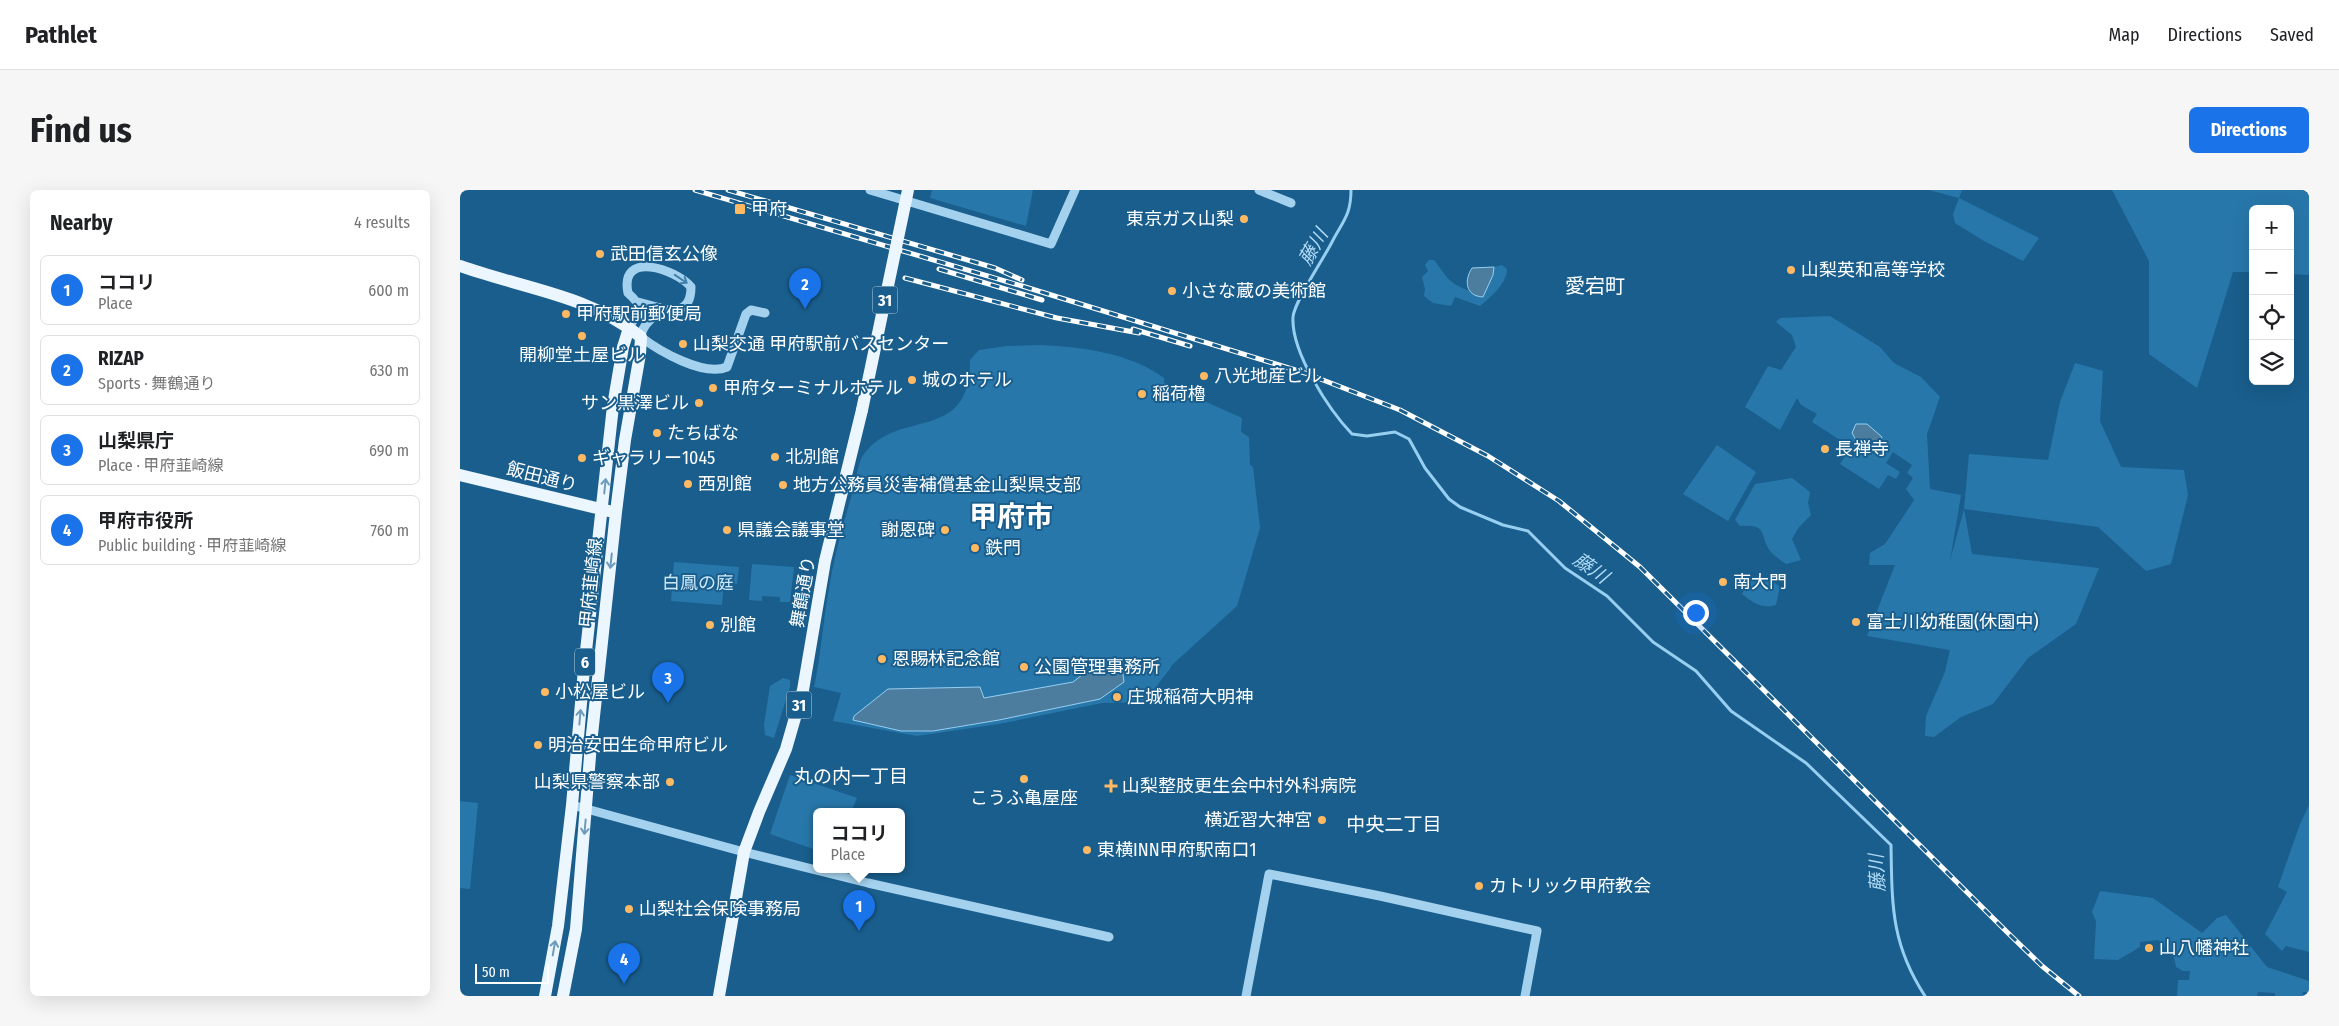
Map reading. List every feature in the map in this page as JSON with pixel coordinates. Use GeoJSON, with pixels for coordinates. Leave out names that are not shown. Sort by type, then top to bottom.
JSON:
{"type":"FeatureCollection","features":[{"type":"Feature","properties":{"kind":"main road","name":"舞鶴通り"},"geometry":{"type":"LineString","coordinates":[[719,996],[744,852],[786,749],[803,690],[825,562],[862,410],[908,190]]}},
{"type":"Feature","properties":{"kind":"main road"},"geometry":{"type":"LineString","coordinates":[[460,266],[576,301],[619,320],[641,337]]}},
{"type":"Feature","properties":{"kind":"main road","name":"甲府韮崎線"},"geometry":{"type":"LineString","coordinates":[[545,996],[558,926],[572,805],[584,669],[616,389],[623,347],[629,328]]}},
{"type":"Feature","properties":{"kind":"main road","name":"甲府韮崎線"},"geometry":{"type":"LineString","coordinates":[[563,996],[576,929],[591,744],[616,512],[624,440],[640,354],[641,337]]}},
{"type":"Feature","properties":{"kind":"main road","name":"飯田通り"},"geometry":{"type":"LineString","coordinates":[[460,475],[616,512]]}},
{"type":"Feature","properties":{"kind":"street"},"geometry":{"type":"LineString","coordinates":[[870,190],[1051,244],[1075,190]]}},
{"type":"Feature","properties":{"kind":"street"},"geometry":{"type":"LineString","coordinates":[[1259,190],[1291,203]]}},
{"type":"Feature","properties":{"kind":"street"},"geometry":{"type":"LineString","coordinates":[[649,266],[676,274],[691,287],[691,295],[685,306],[678,310],[668,310],[638,302],[628,293],[627,282],[632,272],[649,266]]}},
{"type":"Feature","properties":{"kind":"street"},"geometry":{"type":"LineString","coordinates":[[629,328],[636,319],[638,302]]}},
{"type":"Feature","properties":{"kind":"street"},"geometry":{"type":"LineString","coordinates":[[668,310],[644,326],[641,337],[661,352],[688,363],[724,369],[728,367],[746,314],[751,310],[765,313]]}},
{"type":"Feature","properties":{"kind":"street"},"geometry":{"type":"LineString","coordinates":[[572,805],[586,807],[744,852],[813,869]]}},
{"type":"Feature","properties":{"kind":"street"},"geometry":{"type":"LineString","coordinates":[[829,873],[1109,937]]}},
{"type":"Feature","properties":{"kind":"street"},"geometry":{"type":"LineString","coordinates":[[1246,996],[1269,874],[1380,896],[1538,932],[1525,996]]}},
{"type":"Feature","properties":{"kind":"green space"},"geometry":{"type":"Polygon","coordinates":[[[932,190],[1033,190],[1026,226],[930,198],[932,190]]]}},
{"type":"Feature","properties":{"kind":"green space"},"geometry":{"type":"Polygon","coordinates":[[[1929,190],[1962,190],[1959,198],[1929,190]]]}},
{"type":"Feature","properties":{"kind":"green space"},"geometry":{"type":"Polygon","coordinates":[[[2112,190],[2309,190],[2309,275],[2294,274],[2294,205],[2249,205],[2249,272],[2233,272],[2197,388],[2149,354],[2149,261],[2112,190]]]}},
{"type":"Feature","properties":{"kind":"green space"},"geometry":{"type":"Polygon","coordinates":[[[1959,198],[2039,238],[2023,261],[1984,241],[1955,223],[1953,214],[1959,198]]]}},
{"type":"Feature","properties":{"kind":"green space"},"geometry":{"type":"Polygon","coordinates":[[[1429,260],[1434,260],[1452,282],[1475,295],[1493,275],[1494,267],[1502,265],[1507,269],[1498,289],[1480,306],[1455,297],[1451,306],[1433,303],[1424,296],[1425,289],[1422,277],[1428,271],[1425,265],[1429,260]]]}},
{"type":"Feature","properties":{"kind":"green space"},"geometry":{"type":"Polygon","coordinates":[[[1830,316],[1880,347],[1894,363],[1921,377],[1940,397],[1927,434],[1930,489],[1961,495],[1950,561],[1964,509],[1972,554],[2099,568],[2076,624],[2028,658],[1993,704],[1961,717],[1934,737],[1925,736],[1926,716],[1945,672],[1950,650],[1867,636],[1895,565],[1869,565],[1870,553],[1885,544],[1914,500],[1906,489],[1913,478],[1907,473],[1912,465],[1893,452],[1886,463],[1900,472],[1896,479],[1888,475],[1879,489],[1840,464],[1851,447],[1812,422],[1817,414],[1801,405],[1797,398],[1780,430],[1745,407],[1768,366],[1781,370],[1796,347],[1792,335],[1776,322],[1780,318],[1830,316]]]}},
{"type":"Feature","properties":{"kind":"green space"},"geometry":{"type":"Polygon","coordinates":[[[1041,345],[1073,347],[1121,357],[1151,369],[1164,378],[1164,383],[1242,418],[1241,432],[1249,437],[1250,465],[1253,467],[1260,528],[1237,606],[1172,665],[1157,686],[1153,696],[1150,696],[1147,702],[1102,703],[999,724],[917,736],[833,721],[841,693],[814,687],[833,565],[862,457],[876,441],[893,432],[929,422],[945,415],[958,405],[967,387],[970,360],[979,350],[1007,346],[1041,345]]]}},
{"type":"Feature","properties":{"kind":"green space"},"geometry":{"type":"Polygon","coordinates":[[[2075,363],[2103,371],[2100,421],[2121,467],[2184,470],[2188,495],[2171,564],[2146,571],[2098,527],[1964,509],[1969,454],[2048,460],[2060,402],[2075,363]]]}},
{"type":"Feature","properties":{"kind":"green space"},"geometry":{"type":"Polygon","coordinates":[[[1717,445],[1756,472],[1728,521],[1683,494],[1717,445]]]}},
{"type":"Feature","properties":{"kind":"green space"},"geometry":{"type":"Polygon","coordinates":[[[1792,478],[1810,492],[1808,503],[1811,515],[1799,527],[1792,539],[1801,560],[1786,564],[1770,551],[1759,529],[1740,526],[1735,520],[1755,484],[1792,478]]]}},
{"type":"Feature","properties":{"kind":"green space","name":"白鳳の庭"},"geometry":{"type":"Polygon","coordinates":[[[674,562],[739,567],[737,584],[724,583],[722,605],[671,601],[674,562]]]}},
{"type":"Feature","properties":{"kind":"green space"},"geometry":{"type":"Polygon","coordinates":[[[752,564],[794,567],[790,602],[780,602],[780,597],[762,596],[762,601],[749,600],[752,564]]]}},
{"type":"Feature","properties":{"kind":"green space"},"geometry":{"type":"Polygon","coordinates":[[[1753,576],[1771,580],[1780,587],[1776,605],[1766,606],[1758,604],[1742,594],[1748,581],[1753,576]]]}},
{"type":"Feature","properties":{"kind":"green space"},"geometry":{"type":"Polygon","coordinates":[[[783,678],[790,680],[790,687],[774,738],[765,735],[764,725],[770,686],[783,678]]]}},
{"type":"Feature","properties":{"kind":"green space"},"geometry":{"type":"Polygon","coordinates":[[[790,775],[857,798],[853,808],[813,808],[813,849],[770,834],[790,775]]]}},
{"type":"Feature","properties":{"kind":"green space"},"geometry":{"type":"Polygon","coordinates":[[[460,801],[478,803],[470,889],[460,888],[460,801]]]}},
{"type":"Feature","properties":{"kind":"green space"},"geometry":{"type":"Polygon","coordinates":[[[2309,805],[2309,952],[2286,946],[2282,951],[2265,934],[2287,892],[2278,887],[2300,824],[2309,805]]]}},
{"type":"Feature","properties":{"kind":"green space"},"geometry":{"type":"Polygon","coordinates":[[[2100,891],[2153,898],[2202,933],[2217,918],[2226,915],[2267,967],[2309,981],[2309,992],[2303,992],[2302,996],[2275,996],[2275,993],[2258,992],[2257,996],[2177,996],[2178,980],[2189,980],[2190,971],[2183,971],[2176,967],[2174,958],[2158,940],[2140,942],[2140,947],[2118,960],[2094,959],[2096,921],[2092,912],[2100,891]]]}},
{"type":"Feature","properties":{"kind":"shaded area"},"geometry":{"type":"Polygon","coordinates":[[[1494,267],[1493,275],[1483,297],[1473,294],[1467,282],[1472,268],[1494,267]]]}},
{"type":"Feature","properties":{"kind":"shaded area"},"geometry":{"type":"Polygon","coordinates":[[[1856,424],[1867,424],[1882,437],[1879,448],[1872,452],[1860,445],[1852,433],[1856,424]]]}},
{"type":"Feature","properties":{"kind":"shaded area"},"geometry":{"type":"Polygon","coordinates":[[[1117,663],[1122,668],[1124,682],[1100,699],[999,720],[933,731],[901,731],[853,720],[854,716],[888,689],[980,687],[984,698],[1073,682],[1082,675],[1117,663]]]}},
{"type":"Feature","properties":{"kind":"waterway","name":"藤川"},"geometry":{"type":"LineString","coordinates":[[1351,190],[1350,206],[1346,218],[1298,301],[1293,317],[1298,347],[1313,380],[1333,411],[1352,434],[1367,436],[1395,432],[1409,439],[1425,468],[1449,499],[1460,507],[1503,525],[1528,531],[1565,568],[1607,596],[1653,642],[1696,671],[1731,711],[1806,763],[1891,845],[1893,905],[1896,924],[1905,959],[1925,996]]}},
{"type":"Feature","properties":{"kind":"railway"},"geometry":{"type":"LineString","coordinates":[[695,190],[1022,286],[1305,373],[1400,410],[1488,456],[1559,501],[1640,567],[2008,933],[2042,966],[2079,996]]}},
{"type":"Feature","properties":{"kind":"railway"},"geometry":{"type":"LineString","coordinates":[[728,190],[995,268],[1022,280]]}},
{"type":"Feature","properties":{"kind":"railway"},"geometry":{"type":"LineString","coordinates":[[939,269],[1042,300]]}},
{"type":"Feature","properties":{"kind":"railway"},"geometry":{"type":"LineString","coordinates":[[905,278],[1057,318],[1139,333]]}},
{"type":"Feature","properties":{"kind":"railway"},"geometry":{"type":"LineString","coordinates":[[1133,329],[1190,346]]}},
{"type":"Feature","properties":{"kind":"place","name":"甲府"},"geometry":{"type":"Point","coordinates":[740,209]}},
{"type":"Feature","properties":{"kind":"place","name":"東京ガス山梨"},"geometry":{"type":"Point","coordinates":[1244,219]}},
{"type":"Feature","properties":{"kind":"place","name":"武田信玄公像"},"geometry":{"type":"Point","coordinates":[600,254]}},
{"type":"Feature","properties":{"kind":"place","name":"山梨英和高等学校"},"geometry":{"type":"Point","coordinates":[1791,270]}},
{"type":"Feature","properties":{"kind":"place","name":"小さな蔵の美術館"},"geometry":{"type":"Point","coordinates":[1172,291]}},
{"type":"Feature","properties":{"kind":"place","name":"RIZAP"},"geometry":{"type":"Point","coordinates":[805,309]}},
{"type":"Feature","properties":{"kind":"place","name":"甲府駅前郵便局"},"geometry":{"type":"Point","coordinates":[566,314]}},
{"type":"Feature","properties":{"kind":"place","name":"開柳堂土屋ビル"},"geometry":{"type":"Point","coordinates":[582,336]}},
{"type":"Feature","properties":{"kind":"place","name":"山梨交通 甲府駅前バスセンター"},"geometry":{"type":"Point","coordinates":[683,344]}},
{"type":"Feature","properties":{"kind":"place","name":"八光地産ビル"},"geometry":{"type":"Point","coordinates":[1204,376]}},
{"type":"Feature","properties":{"kind":"place","name":"城のホテル"},"geometry":{"type":"Point","coordinates":[912,380]}},
{"type":"Feature","properties":{"kind":"place","name":"甲府ターミナルホテル"},"geometry":{"type":"Point","coordinates":[713,388]}},
{"type":"Feature","properties":{"kind":"place","name":"稲荷櫓"},"geometry":{"type":"Point","coordinates":[1142,394]}},
{"type":"Feature","properties":{"kind":"place","name":"サン黒澤ビル"},"geometry":{"type":"Point","coordinates":[699,403]}},
{"type":"Feature","properties":{"kind":"place","name":"たちばな"},"geometry":{"type":"Point","coordinates":[657,433]}},
{"type":"Feature","properties":{"kind":"place","name":"長禅寺"},"geometry":{"type":"Point","coordinates":[1825,449]}},
{"type":"Feature","properties":{"kind":"place","name":"北別館"},"geometry":{"type":"Point","coordinates":[775,457]}},
{"type":"Feature","properties":{"kind":"place","name":"ギャラリー1045"},"geometry":{"type":"Point","coordinates":[582,458]}},
{"type":"Feature","properties":{"kind":"place","name":"西別館"},"geometry":{"type":"Point","coordinates":[688,484]}},
{"type":"Feature","properties":{"kind":"place","name":"地方公務員災害補償基金山梨県支部"},"geometry":{"type":"Point","coordinates":[783,485]}},
{"type":"Feature","properties":{"kind":"place","name":"県議会議事堂"},"geometry":{"type":"Point","coordinates":[727,530]}},
{"type":"Feature","properties":{"kind":"place","name":"謝恩碑"},"geometry":{"type":"Point","coordinates":[945,530]}},
{"type":"Feature","properties":{"kind":"place","name":"鉄門"},"geometry":{"type":"Point","coordinates":[975,548]}},
{"type":"Feature","properties":{"kind":"place","name":"南大門"},"geometry":{"type":"Point","coordinates":[1723,582]}},
{"type":"Feature","properties":{"kind":"place","name":"富士川幼稚園(休園中)"},"geometry":{"type":"Point","coordinates":[1856,622]}},
{"type":"Feature","properties":{"kind":"place","name":"別館"},"geometry":{"type":"Point","coordinates":[710,625]}},
{"type":"Feature","properties":{"kind":"place","name":"恩賜林記念館"},"geometry":{"type":"Point","coordinates":[882,659]}},
{"type":"Feature","properties":{"kind":"place","name":"公園管理事務所"},"geometry":{"type":"Point","coordinates":[1024,667]}},
{"type":"Feature","properties":{"kind":"place","name":"小松屋ビル"},"geometry":{"type":"Point","coordinates":[545,692]}},
{"type":"Feature","properties":{"kind":"place","name":"庄城稲荷大明神"},"geometry":{"type":"Point","coordinates":[1117,697]}},
{"type":"Feature","properties":{"kind":"place","name":"山梨県庁"},"geometry":{"type":"Point","coordinates":[668,703]}},
{"type":"Feature","properties":{"kind":"place","name":"明治安田生命甲府ビル"},"geometry":{"type":"Point","coordinates":[538,745]}},
{"type":"Feature","properties":{"kind":"place","name":"こうふ亀屋座"},"geometry":{"type":"Point","coordinates":[1024,779]}},
{"type":"Feature","properties":{"kind":"place","name":"山梨県警察本部"},"geometry":{"type":"Point","coordinates":[670,782]}},
{"type":"Feature","properties":{"kind":"place","name":"山梨整肢更生会中村外科病院"},"geometry":{"type":"Point","coordinates":[1111,786]}},
{"type":"Feature","properties":{"kind":"place","name":"横近習大神宮"},"geometry":{"type":"Point","coordinates":[1322,820]}},
{"type":"Feature","properties":{"kind":"place","name":"東横INN甲府駅南口1"},"geometry":{"type":"Point","coordinates":[1087,850]}},
{"type":"Feature","properties":{"kind":"place","name":"カトリック甲府教会"},"geometry":{"type":"Point","coordinates":[1479,886]}},
{"type":"Feature","properties":{"kind":"place","name":"山梨社会保険事務局"},"geometry":{"type":"Point","coordinates":[629,909]}},
{"type":"Feature","properties":{"kind":"place","name":"ココリ"},"geometry":{"type":"Point","coordinates":[859,931]}},
{"type":"Feature","properties":{"kind":"place","name":"山八幡神社"},"geometry":{"type":"Point","coordinates":[2149,948]}},
{"type":"Feature","properties":{"kind":"place","name":"甲府市役所"},"geometry":{"type":"Point","coordinates":[624,984]}},
{"type":"Feature","properties":{"kind":"district","name":"愛宕町"},"geometry":{"type":"Point","coordinates":[1595,286]}},
{"type":"Feature","properties":{"kind":"district","name":"甲府市"},"geometry":{"type":"Point","coordinates":[1011,516]}},
{"type":"Feature","properties":{"kind":"district","name":"丸の内一丁目"},"geometry":{"type":"Point","coordinates":[851,776]}},
{"type":"Feature","properties":{"kind":"district","name":"中央二丁目"},"geometry":{"type":"Point","coordinates":[1394,824]}}]}
